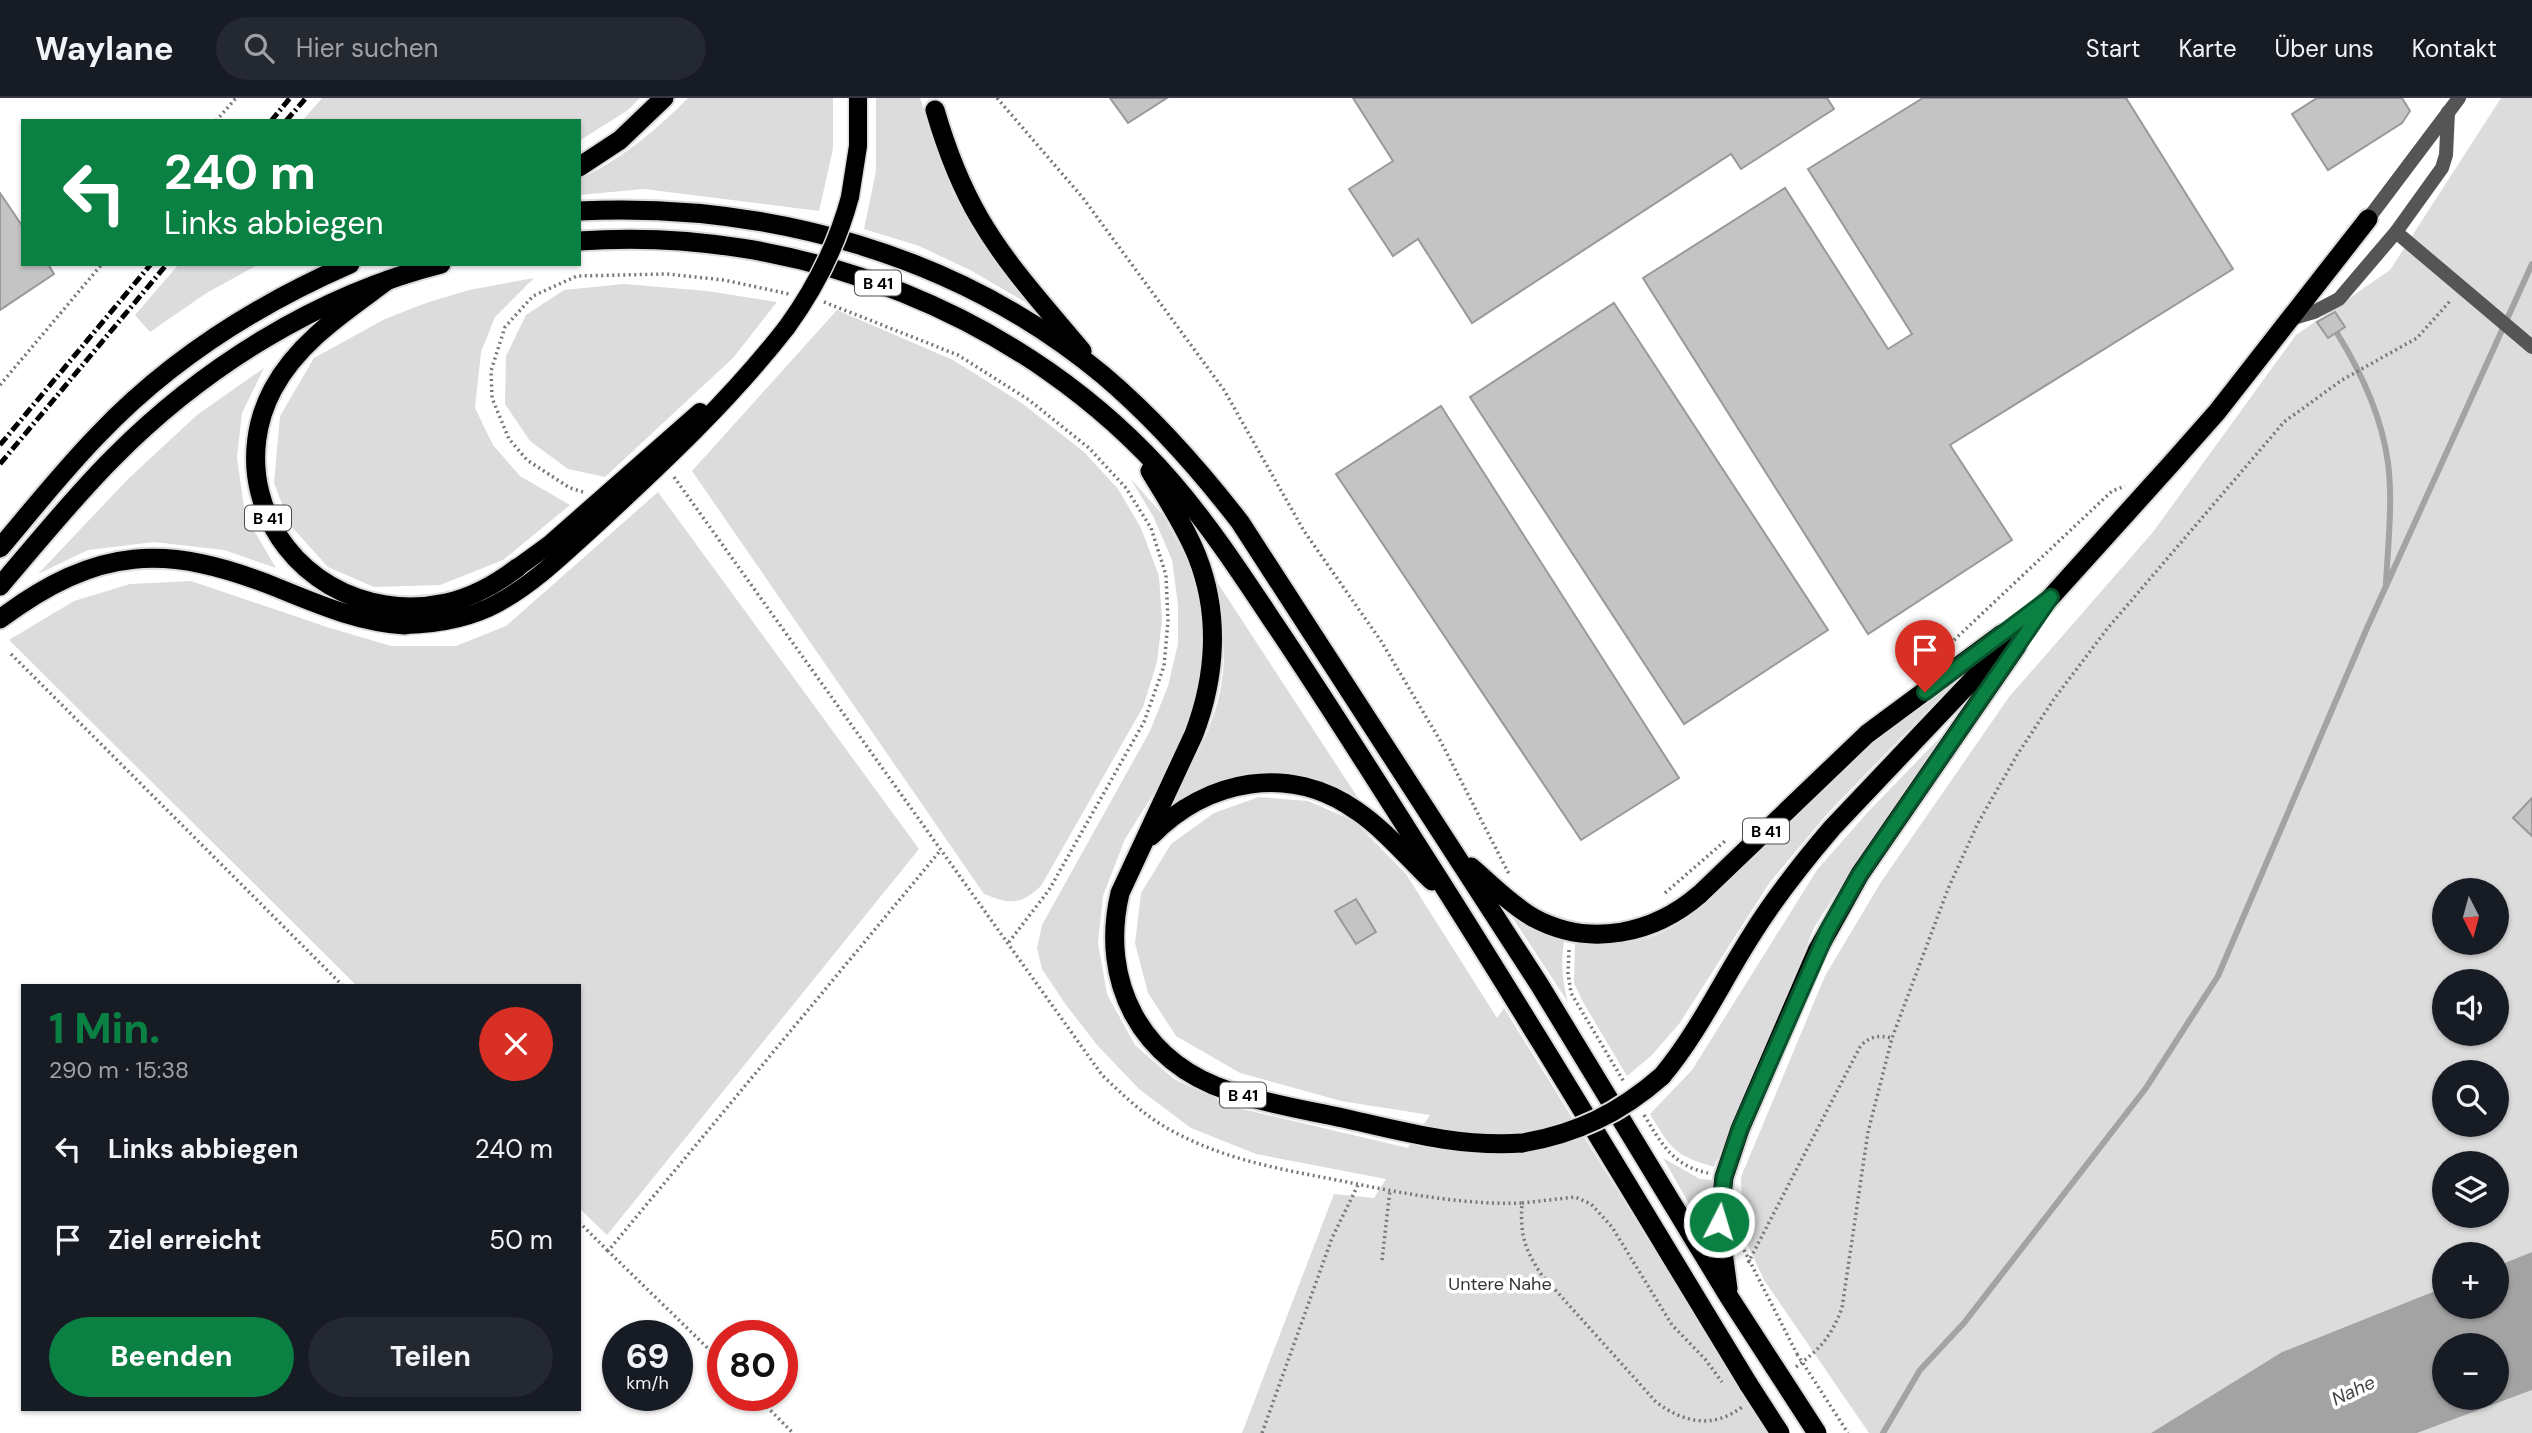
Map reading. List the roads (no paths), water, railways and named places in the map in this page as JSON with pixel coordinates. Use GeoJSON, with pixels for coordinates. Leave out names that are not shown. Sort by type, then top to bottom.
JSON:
{"type":"FeatureCollection","features":[{"type":"Feature","properties":{"kind":"highway"},"geometry":{"type":"LineString","coordinates":[[581,166],[620,140],[664,98]]}},
{"type":"Feature","properties":{"kind":"highway"},"geometry":{"type":"LineString","coordinates":[[933,104],[954,166],[981,221],[1006,258],[1104,376]]}},
{"type":"Feature","properties":{"kind":"highway","name":"B 41"},"geometry":{"type":"LineString","coordinates":[[581,211],[644,209],[710,213],[766,221],[840,238],[920,267],[978,294],[1043,332],[1104,376],[1165,433],[1202,473],[1240,522],[1457,855],[1729,1297],[1781,1371],[1817,1433]]}},
{"type":"Feature","properties":{"kind":"highway"},"geometry":{"type":"LineString","coordinates":[[2051,597],[2217,412],[2368,219]]}},
{"type":"Feature","properties":{"kind":"highway","name":"B 41"},"geometry":{"type":"LineString","coordinates":[[581,241],[642,239],[727,246],[817,264],[861,277],[946,312],[1007,345],[1064,383],[1134,443],[1170,480],[1221,543],[1316,686],[1456,905],[1780,1433]]}},
{"type":"Feature","properties":{"kind":"highway"},"geometry":{"type":"LineString","coordinates":[[0,548],[99,434],[162,376],[231,326],[313,280],[345,266]]}},
{"type":"Feature","properties":{"kind":"highway","name":"B 41"},"geometry":{"type":"LineString","coordinates":[[0,586],[114,457],[175,402],[208,377],[277,332],[350,296],[388,280],[434,266]]}},
{"type":"Feature","properties":{"kind":"highway","name":"B 41"},"geometry":{"type":"LineString","coordinates":[[388,280],[315,335],[295,355],[273,388],[265,406],[256,445],[258,485],[270,523],[292,555],[321,581],[337,591],[381,604],[404,607],[446,603],[484,589],[517,568]]}},
{"type":"Feature","properties":{"kind":"highway"},"geometry":{"type":"LineString","coordinates":[[1126,875],[1203,710],[1212,662],[1213,635],[1211,608],[1197,556],[1134,443]]}},
{"type":"Feature","properties":{"kind":"highway","name":"B 41"},"geometry":{"type":"LineString","coordinates":[[0,619],[30,597],[71,575],[115,562],[161,558],[206,562],[344,614],[375,622],[405,625]]}},
{"type":"Feature","properties":{"kind":"highway","name":"B 41"},"geometry":{"type":"LineString","coordinates":[[1457,855],[1520,908],[1551,925],[1571,931],[1602,934],[1653,925],[1700,894],[1867,734],[2051,597]]}},
{"type":"Feature","properties":{"kind":"highway","name":"B 41"},"geometry":{"type":"LineString","coordinates":[[1126,875],[1115,912],[1113,931],[1113,950],[1120,987],[1138,1022],[1150,1038],[1179,1065],[1212,1084],[1248,1097],[1462,1143],[1522,1143],[1546,1139],[1593,1124],[1630,1103],[1662,1076],[1695,1033],[1750,937],[1805,859],[2051,597]]}},
{"type":"Feature","properties":{"kind":"highway","name":"B 41"},"geometry":{"type":"LineString","coordinates":[[1729,1297],[1719,1222],[1724,1177],[1740,1129],[1817,951],[1860,874],[2051,597]]}},
{"type":"Feature","properties":{"kind":"highway"},"geometry":{"type":"LineString","coordinates":[[1126,875],[1149,838],[1182,809],[1222,790],[1243,785],[1284,783],[1322,792],[1356,810],[1456,905]]}},
{"type":"Feature","properties":{"kind":"main road","name":"B 41"},"geometry":{"type":"LineString","coordinates":[[405,625],[444,622],[464,617],[513,594],[664,463],[706,421],[787,327],[817,283],[849,197],[858,146],[858,98]]}},
{"type":"Feature","properties":{"kind":"main road","name":"B 41"},"geometry":{"type":"LineString","coordinates":[[517,568],[550,544],[748,372]]}},
{"type":"Feature","properties":{"kind":"street"},"geometry":{"type":"LineString","coordinates":[[2368,219],[2459,98]]}},
{"type":"Feature","properties":{"kind":"street"},"geometry":{"type":"LineString","coordinates":[[2290,319],[2314,312],[2340,299],[2396,232],[2442,168],[2446,155],[2448,112]]}},
{"type":"Feature","properties":{"kind":"street"},"geometry":{"type":"LineString","coordinates":[[2396,232],[2526,343]]}},
{"type":"Feature","properties":{"kind":"water","name":"Nahe"},"geometry":{"type":"Polygon","coordinates":[[[2532,1252],[2532,1390],[2509,1399],[2509,1333],[2432,1333],[2432,1410],[2479,1410],[2417,1433],[2151,1433],[2282,1352],[2432,1292],[2432,1319],[2509,1319],[2509,1261],[2532,1252]]]}},
{"type":"Feature","properties":{"kind":"waterway"},"geometry":{"type":"LineString","coordinates":[[1883,1433],[1920,1370],[1964,1323],[2146,1088],[2218,976],[2367,628],[2532,264]]}},
{"type":"Feature","properties":{"kind":"waterway"},"geometry":{"type":"LineString","coordinates":[[2337,333],[2369,395],[2385,446],[2390,492],[2386,583]]}},
{"type":"Feature","properties":{"kind":"railway"},"geometry":{"type":"LineString","coordinates":[[273,119],[290,98]]}},
{"type":"Feature","properties":{"kind":"railway"},"geometry":{"type":"LineString","coordinates":[[288,119],[306,98]]}},
{"type":"Feature","properties":{"kind":"railway"},"geometry":{"type":"LineString","coordinates":[[0,445],[149,266]]}},
{"type":"Feature","properties":{"kind":"railway"},"geometry":{"type":"LineString","coordinates":[[0,464],[165,266]]}},
{"type":"Feature","properties":{"kind":"park label","name":"Untere Nahe"},"geometry":{"type":"Point","coordinates":[1500,1284]}}]}
